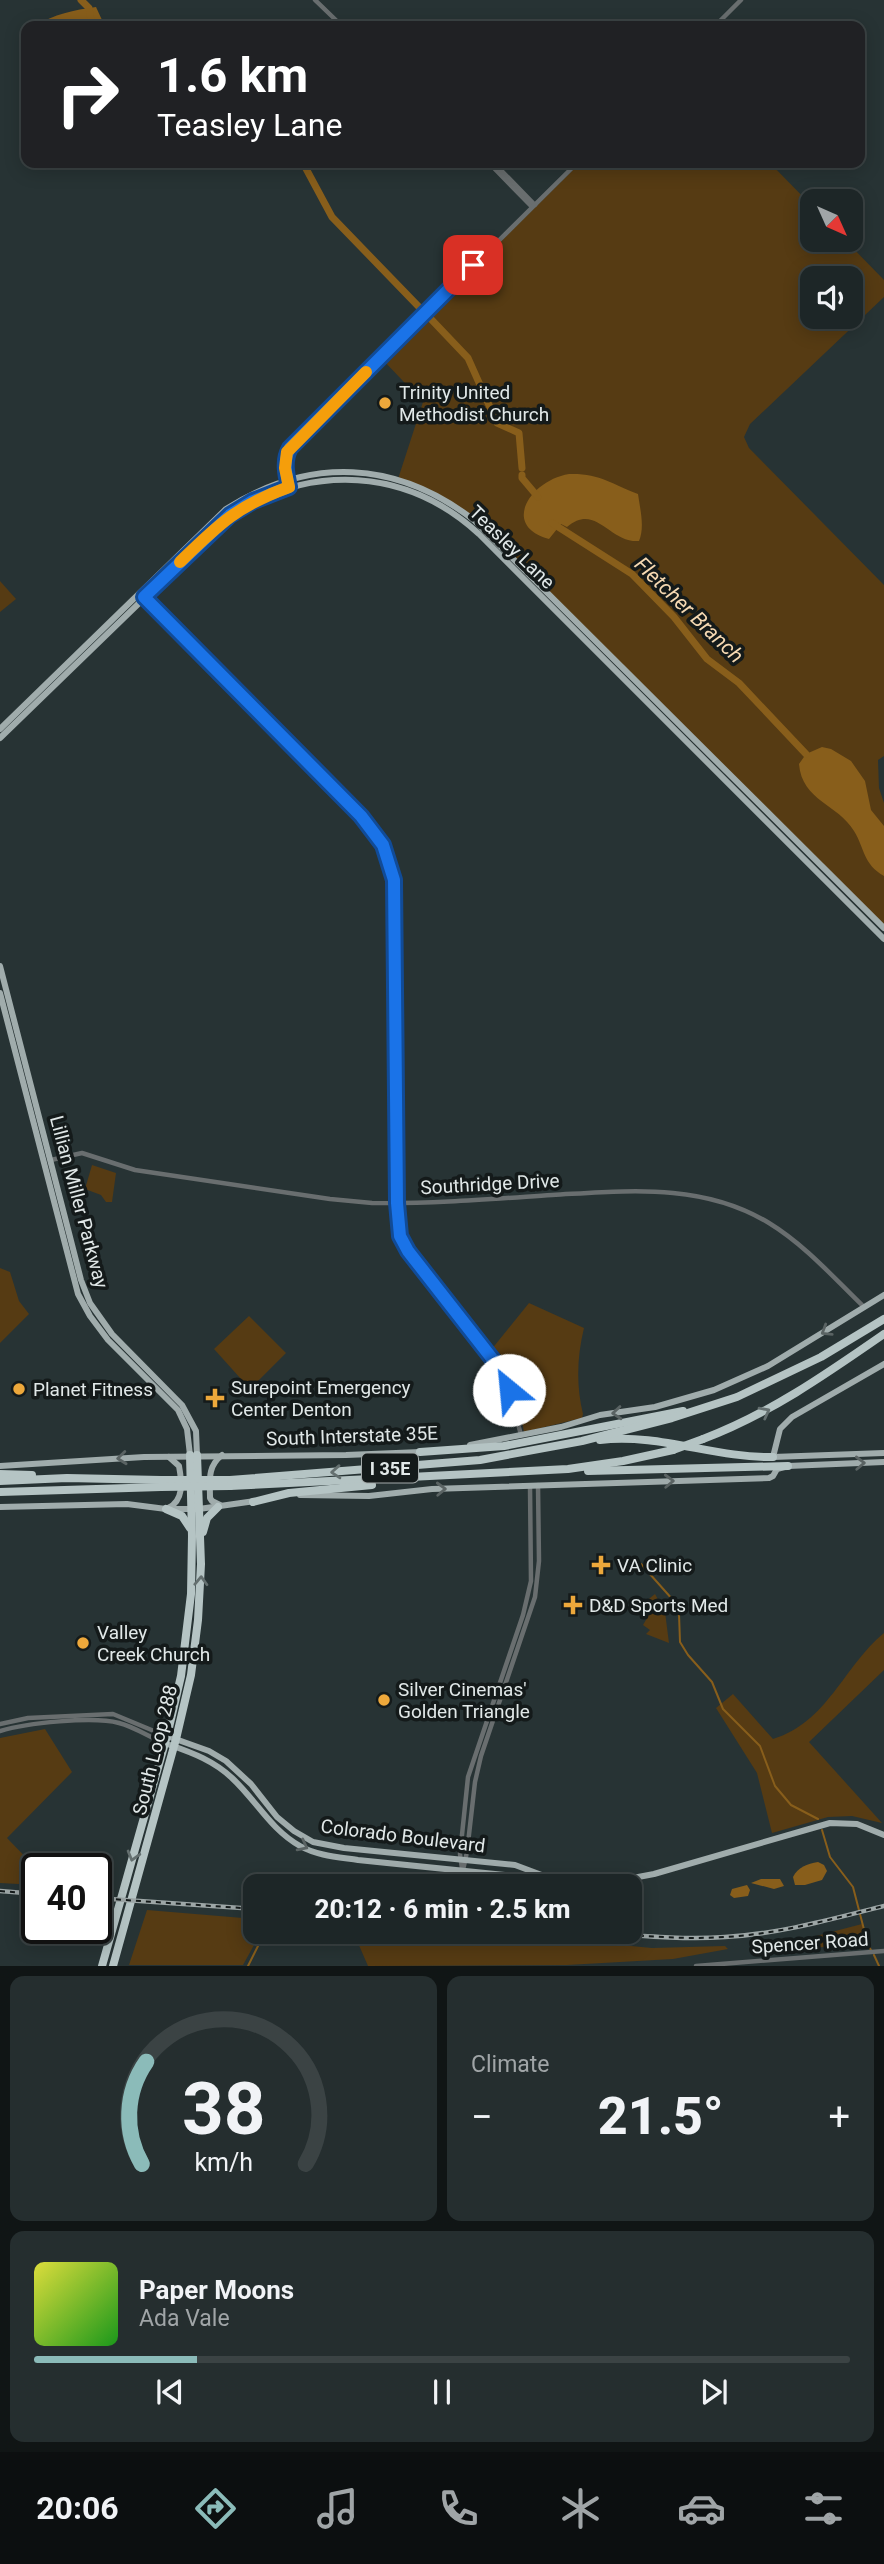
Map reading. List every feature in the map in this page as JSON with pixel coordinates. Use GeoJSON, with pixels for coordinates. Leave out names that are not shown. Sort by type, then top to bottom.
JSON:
{"type":"FeatureCollection","features":[{"type":"Feature","properties":{"kind":"highway","name":"I 35E"},"geometry":{"type":"LineString","coordinates":[[230,1483],[480,1460],[582,1441],[699,1410],[737,1397],[797,1370],[884,1319]]}},
{"type":"Feature","properties":{"kind":"highway","name":"I 35E"},"geometry":{"type":"LineString","coordinates":[[0,1492],[161,1484],[423,1477],[568,1469],[623,1461],[673,1450],[731,1429],[780,1404],[884,1334]]}},
{"type":"Feature","properties":{"kind":"highway"},"geometry":{"type":"LineString","coordinates":[[421,1452],[504,1446],[674,1412],[699,1410]]}},
{"type":"Feature","properties":{"kind":"highway"},"geometry":{"type":"LineString","coordinates":[[582,1441],[634,1438],[677,1443],[724,1455],[773,1457]]}},
{"type":"Feature","properties":{"kind":"highway","name":"South Loop 288"},"geometry":{"type":"LineString","coordinates":[[113,1965],[170,1741],[193,1623],[201,1542],[195,1509],[193,1455]]}},
{"type":"Feature","properties":{"kind":"highway"},"geometry":{"type":"LineString","coordinates":[[568,1469],[590,1472],[792,1465]]}},
{"type":"Feature","properties":{"kind":"highway"},"geometry":{"type":"LineString","coordinates":[[0,1474],[67,1478]]}},
{"type":"Feature","properties":{"kind":"highway"},"geometry":{"type":"LineString","coordinates":[[253,1502],[289,1493],[343,1489],[423,1477]]}},
{"type":"Feature","properties":{"kind":"highway","name":"I 35E"},"geometry":{"type":"LineString","coordinates":[[0,1481],[67,1478],[161,1484]]}},
{"type":"Feature","properties":{"kind":"highway"},"geometry":{"type":"LineString","coordinates":[[201,1542],[207,1518],[222,1507]]}},
{"type":"Feature","properties":{"kind":"highway"},"geometry":{"type":"LineString","coordinates":[[166,1509],[185,1519],[192,1536]]}},
{"type":"Feature","properties":{"kind":"highway","name":"South Loop 288"},"geometry":{"type":"LineString","coordinates":[[193,1623],[192,1536],[195,1509]]}},
{"type":"Feature","properties":{"kind":"highway","name":"South Loop 288"},"geometry":{"type":"LineString","coordinates":[[103,1965],[170,1741]]}},
{"type":"Feature","properties":{"kind":"main road","name":"Teasley Lane"},"geometry":{"type":"LineString","coordinates":[[0,738],[2,731],[226,509],[258,490],[333,472],[374,474],[402,480],[427,490],[463,511],[491,536],[884,928]]}},
{"type":"Feature","properties":{"kind":"main road","name":"Teasley Lane"},"geometry":{"type":"LineString","coordinates":[[288,483],[338,479],[385,484],[432,500],[461,519],[884,939]]}},
{"type":"Feature","properties":{"kind":"main road","name":"Lillian Miller Parkway"},"geometry":{"type":"LineString","coordinates":[[0,966],[78,1294],[108,1340],[179,1401],[195,1431],[193,1455]]}},
{"type":"Feature","properties":{"kind":"main road","name":"Lillian Miller Parkway"},"geometry":{"type":"LineString","coordinates":[[0,993],[47,1161]]}},
{"type":"Feature","properties":{"kind":"main road","name":"Lillian Miller Parkway"},"geometry":{"type":"LineString","coordinates":[[68,1244],[90,1303],[104,1324],[154,1381]]}},
{"type":"Feature","properties":{"kind":"main road","name":"South Interstate 35E"},"geometry":{"type":"LineString","coordinates":[[0,1466],[193,1455],[312,1456],[421,1452],[521,1436],[600,1415],[655,1407],[714,1390],[768,1366],[884,1295]]}},
{"type":"Feature","properties":{"kind":"main road"},"geometry":{"type":"LineString","coordinates":[[96,1324],[104,1324]]}},
{"type":"Feature","properties":{"kind":"main road"},"geometry":{"type":"LineString","coordinates":[[884,1364],[792,1417],[780,1429],[773,1457],[884,1454]]}},
{"type":"Feature","properties":{"kind":"main road"},"geometry":{"type":"LineString","coordinates":[[222,1455],[211,1465],[211,1498],[222,1507]]}},
{"type":"Feature","properties":{"kind":"main road"},"geometry":{"type":"LineString","coordinates":[[0,1507],[127,1504],[166,1509],[195,1509],[297,1495],[369,1496],[432,1489],[769,1478],[774,1476],[775,1472],[802,1461],[821,1460],[837,1455]]}},
{"type":"Feature","properties":{"kind":"main road"},"geometry":{"type":"LineString","coordinates":[[166,1509],[177,1503],[180,1496],[179,1466],[167,1456]]}},
{"type":"Feature","properties":{"kind":"main road"},"geometry":{"type":"LineString","coordinates":[[792,1465],[884,1462]]}},
{"type":"Feature","properties":{"kind":"main road","name":"Colorado Boulevard"},"geometry":{"type":"LineString","coordinates":[[170,1741],[219,1767],[243,1789],[268,1821],[292,1841],[313,1852],[358,1860],[506,1874]]}},
{"type":"Feature","properties":{"kind":"main road","name":"Colorado Boulevard"},"geometry":{"type":"LineString","coordinates":[[170,1741],[217,1755],[251,1784],[276,1815],[294,1831],[321,1844],[515,1865],[539,1874]]}},
{"type":"Feature","properties":{"kind":"main road"},"geometry":{"type":"LineString","coordinates":[[219,1767],[229,1767],[251,1784]]}},
{"type":"Feature","properties":{"kind":"main road"},"geometry":{"type":"LineString","coordinates":[[268,1821],[276,1815]]}},
{"type":"Feature","properties":{"kind":"main road","name":"Colorado Boulevard"},"geometry":{"type":"LineString","coordinates":[[642,1876],[830,1823],[857,1824],[884,1835]]}},
{"type":"Feature","properties":{"kind":"street"},"geometry":{"type":"LineString","coordinates":[[316,0],[337,21]]}},
{"type":"Feature","properties":{"kind":"street"},"geometry":{"type":"LineString","coordinates":[[720,21],[741,0]]}},
{"type":"Feature","properties":{"kind":"street"},"geometry":{"type":"LineString","coordinates":[[496,168],[534,206]]}},
{"type":"Feature","properties":{"kind":"street"},"geometry":{"type":"LineString","coordinates":[[288,483],[286,457],[290,448],[572,168]]}},
{"type":"Feature","properties":{"kind":"street"},"geometry":{"type":"LineString","coordinates":[[141,594],[361,816],[381,840],[394,880],[398,1227],[403,1243],[498,1366],[509,1390],[521,1436]]}},
{"type":"Feature","properties":{"kind":"street","name":"Southridge Drive"},"geometry":{"type":"LineString","coordinates":[[47,1161],[82,1153],[135,1170],[330,1199],[397,1203],[642,1190],[705,1198],[752,1214],[785,1234],[864,1307]]}},
{"type":"Feature","properties":{"kind":"street"},"geometry":{"type":"LineString","coordinates":[[463,1861],[475,1782],[531,1581],[534,1485]]}},
{"type":"Feature","properties":{"kind":"street"},"geometry":{"type":"LineString","coordinates":[[463,1870],[468,1777],[516,1641],[522,1637],[537,1582],[534,1485]]}},
{"type":"Feature","properties":{"kind":"street"},"geometry":{"type":"LineString","coordinates":[[531,1581],[537,1582]]}},
{"type":"Feature","properties":{"kind":"street","name":"Colorado Boulevard"},"geometry":{"type":"LineString","coordinates":[[0,1724],[113,1714],[170,1741]]}},
{"type":"Feature","properties":{"kind":"street"},"geometry":{"type":"LineString","coordinates":[[488,1718],[494,1720]]}},
{"type":"Feature","properties":{"kind":"street","name":"Colorado Boulevard"},"geometry":{"type":"LineString","coordinates":[[0,1731],[39,1721]]}},
{"type":"Feature","properties":{"kind":"street"},"geometry":{"type":"LineString","coordinates":[[464,1813],[471,1814]]}},
{"type":"Feature","properties":{"kind":"street","name":"Spencer Road"},"geometry":{"type":"LineString","coordinates":[[696,1965],[882,1951]]}},
{"type":"Feature","properties":{"kind":"shaded area"},"geometry":{"type":"Polygon","coordinates":[[[96,7],[103,21],[44,21],[64,13],[96,7]]]}},
{"type":"Feature","properties":{"kind":"shaded area"},"geometry":{"type":"Polygon","coordinates":[[[575,168],[775,168],[800,194],[800,252],[857,252],[884,280],[884,297],[863,317],[863,266],[800,266],[800,329],[850,329],[750,424],[744,437],[749,448],[884,585],[884,756],[878,760],[879,788],[884,803],[884,929],[484,530],[455,506],[398,479],[423,402],[382,359],[575,168]]]}},
{"type":"Feature","properties":{"kind":"shaded area"},"geometry":{"type":"Polygon","coordinates":[[[569,474],[597,477],[638,494],[642,524],[639,541],[628,540],[595,521],[586,519],[567,527],[561,524],[549,539],[534,533],[526,524],[526,504],[543,485],[569,474]]]}},
{"type":"Feature","properties":{"kind":"shaded area"},"geometry":{"type":"Polygon","coordinates":[[[0,581],[16,599],[0,612],[0,581]]]}},
{"type":"Feature","properties":{"kind":"shaded area"},"geometry":{"type":"Polygon","coordinates":[[[822,747],[831,749],[851,761],[865,781],[871,810],[884,826],[884,876],[868,861],[847,822],[814,794],[802,776],[799,764],[806,754],[822,747]]]}},
{"type":"Feature","properties":{"kind":"shaded area"},"geometry":{"type":"Polygon","coordinates":[[[92,1165],[116,1173],[112,1202],[106,1202],[101,1195],[85,1189],[92,1165]]]}},
{"type":"Feature","properties":{"kind":"shaded area"},"geometry":{"type":"Polygon","coordinates":[[[0,1268],[10,1272],[19,1301],[29,1314],[0,1343],[0,1268]]]}},
{"type":"Feature","properties":{"kind":"shaded area"},"geometry":{"type":"Polygon","coordinates":[[[529,1303],[584,1328],[578,1371],[583,1414],[582,1418],[524,1432],[512,1389],[491,1350],[529,1303]]]}},
{"type":"Feature","properties":{"kind":"shaded area"},"geometry":{"type":"Polygon","coordinates":[[[249,1316],[286,1353],[250,1389],[214,1349],[249,1316]]]}},
{"type":"Feature","properties":{"kind":"shaded area"},"geometry":{"type":"Polygon","coordinates":[[[655,1594],[665,1612],[669,1643],[646,1634],[650,1630],[643,1625],[650,1613],[644,1603],[655,1594]]]}},
{"type":"Feature","properties":{"kind":"shaded area"},"geometry":{"type":"Polygon","coordinates":[[[884,1633],[884,1670],[809,1742],[882,1823],[852,1816],[828,1817],[772,1833],[757,1773],[716,1708],[733,1694],[773,1739],[792,1731],[821,1707],[884,1633]]]}},
{"type":"Feature","properties":{"kind":"shaded area"},"geometry":{"type":"Polygon","coordinates":[[[45,1729],[72,1772],[7,1838],[22,1853],[21,1884],[0,1883],[0,1738],[45,1729]]]}},
{"type":"Feature","properties":{"kind":"shaded area"},"geometry":{"type":"Polygon","coordinates":[[[818,1862],[824,1865],[827,1871],[822,1880],[795,1885],[793,1877],[797,1871],[818,1862]]]}},
{"type":"Feature","properties":{"kind":"shaded area"},"geometry":{"type":"Polygon","coordinates":[[[761,1879],[780,1879],[784,1886],[774,1889],[751,1883],[761,1879]]]}},
{"type":"Feature","properties":{"kind":"shaded area"},"geometry":{"type":"Polygon","coordinates":[[[747,1885],[750,1890],[748,1896],[734,1898],[730,1895],[732,1889],[747,1885]]]}},
{"type":"Feature","properties":{"kind":"shaded area"},"geometry":{"type":"Polygon","coordinates":[[[147,1910],[243,1918],[243,1944],[255,1944],[243,1965],[129,1965],[147,1910]]]}},
{"type":"Feature","properties":{"kind":"shaded area"},"geometry":{"type":"Polygon","coordinates":[[[862,1924],[868,1945],[763,1950],[762,1946],[801,1940],[862,1924]]]}},
{"type":"Feature","properties":{"kind":"shaded area"},"geometry":{"type":"Polygon","coordinates":[[[358,1944],[610,1944],[652,1948],[725,1946],[728,1949],[673,1959],[567,1965],[368,1966],[358,1944]]]}},
{"type":"Feature","properties":{"kind":"waterway","name":"Fletcher Branch"},"geometry":{"type":"LineString","coordinates":[[81,0],[89,8],[91,21]]}},
{"type":"Feature","properties":{"kind":"waterway","name":"Fletcher Branch"},"geometry":{"type":"LineString","coordinates":[[306,168],[332,217],[420,308]]}},
{"type":"Feature","properties":{"kind":"waterway","name":"Fletcher Branch"},"geometry":{"type":"LineString","coordinates":[[429,317],[468,358],[497,423],[519,433],[522,468]]}},
{"type":"Feature","properties":{"kind":"waterway","name":"Fletcher Branch"},"geometry":{"type":"LineString","coordinates":[[522,475],[538,497]]}},
{"type":"Feature","properties":{"kind":"waterway","name":"Fletcher Branch"},"geometry":{"type":"LineString","coordinates":[[552,523],[632,574],[674,617],[707,659],[739,683],[806,754]]}},
{"type":"Feature","properties":{"kind":"waterway"},"geometry":{"type":"LineString","coordinates":[[641,1564],[673,1600],[679,1614],[680,1642],[712,1682],[723,1709],[760,1746],[775,1786],[791,1805],[818,1819]]}},
{"type":"Feature","properties":{"kind":"waterway"},"geometry":{"type":"LineString","coordinates":[[822,1830],[830,1857],[853,1887],[871,1950]]}},
{"type":"Feature","properties":{"kind":"waterway"},"geometry":{"type":"LineString","coordinates":[[248,1966],[259,1944]]}},
{"type":"Feature","properties":{"kind":"waterway"},"geometry":{"type":"LineString","coordinates":[[874,1955],[879,1966]]}},
{"type":"Feature","properties":{"kind":"railway"},"geometry":{"type":"LineString","coordinates":[[0,1891],[21,1893]]}},
{"type":"Feature","properties":{"kind":"railway"},"geometry":{"type":"LineString","coordinates":[[112,1899],[243,1908]]}},
{"type":"Feature","properties":{"kind":"railway"},"geometry":{"type":"LineString","coordinates":[[642,1936],[691,1938],[765,1933],[884,1906]]}},
{"type":"Feature","properties":{"kind":"slow traffic"},"geometry":{"type":"LineString","coordinates":[[180,562],[230,515],[253,501],[289,487],[285,468],[287,452],[366,372]]}},
{"type":"Feature","properties":{"kind":"place","name":"Trinity United Methodist Church"},"geometry":{"type":"Point","coordinates":[385,403]}},
{"type":"Feature","properties":{"kind":"place","name":"Planet Fitness"},"geometry":{"type":"Point","coordinates":[19,1389]}},
{"type":"Feature","properties":{"kind":"place","name":"Surepoint Emergency Center Denton"},"geometry":{"type":"Point","coordinates":[215,1398]}},
{"type":"Feature","properties":{"kind":"place","name":"VA Clinic"},"geometry":{"type":"Point","coordinates":[601,1565]}},
{"type":"Feature","properties":{"kind":"place","name":"D&D Sports Med"},"geometry":{"type":"Point","coordinates":[573,1605]}},
{"type":"Feature","properties":{"kind":"place","name":"Valley Creek Church"},"geometry":{"type":"Point","coordinates":[83,1643]}},
{"type":"Feature","properties":{"kind":"place","name":"Silver Cinemas' Golden Triangle"},"geometry":{"type":"Point","coordinates":[384,1700]}},
{"type":"Feature","properties":{"kind":"route"},"geometry":{"type":"LineString","coordinates":[[473,265],[290,448],[285,468],[289,487],[253,501],[230,515],[144,597],[361,816],[383,845],[394,880],[397,1203],[400,1236],[417,1264],[494,1361],[509,1390]]}}]}
